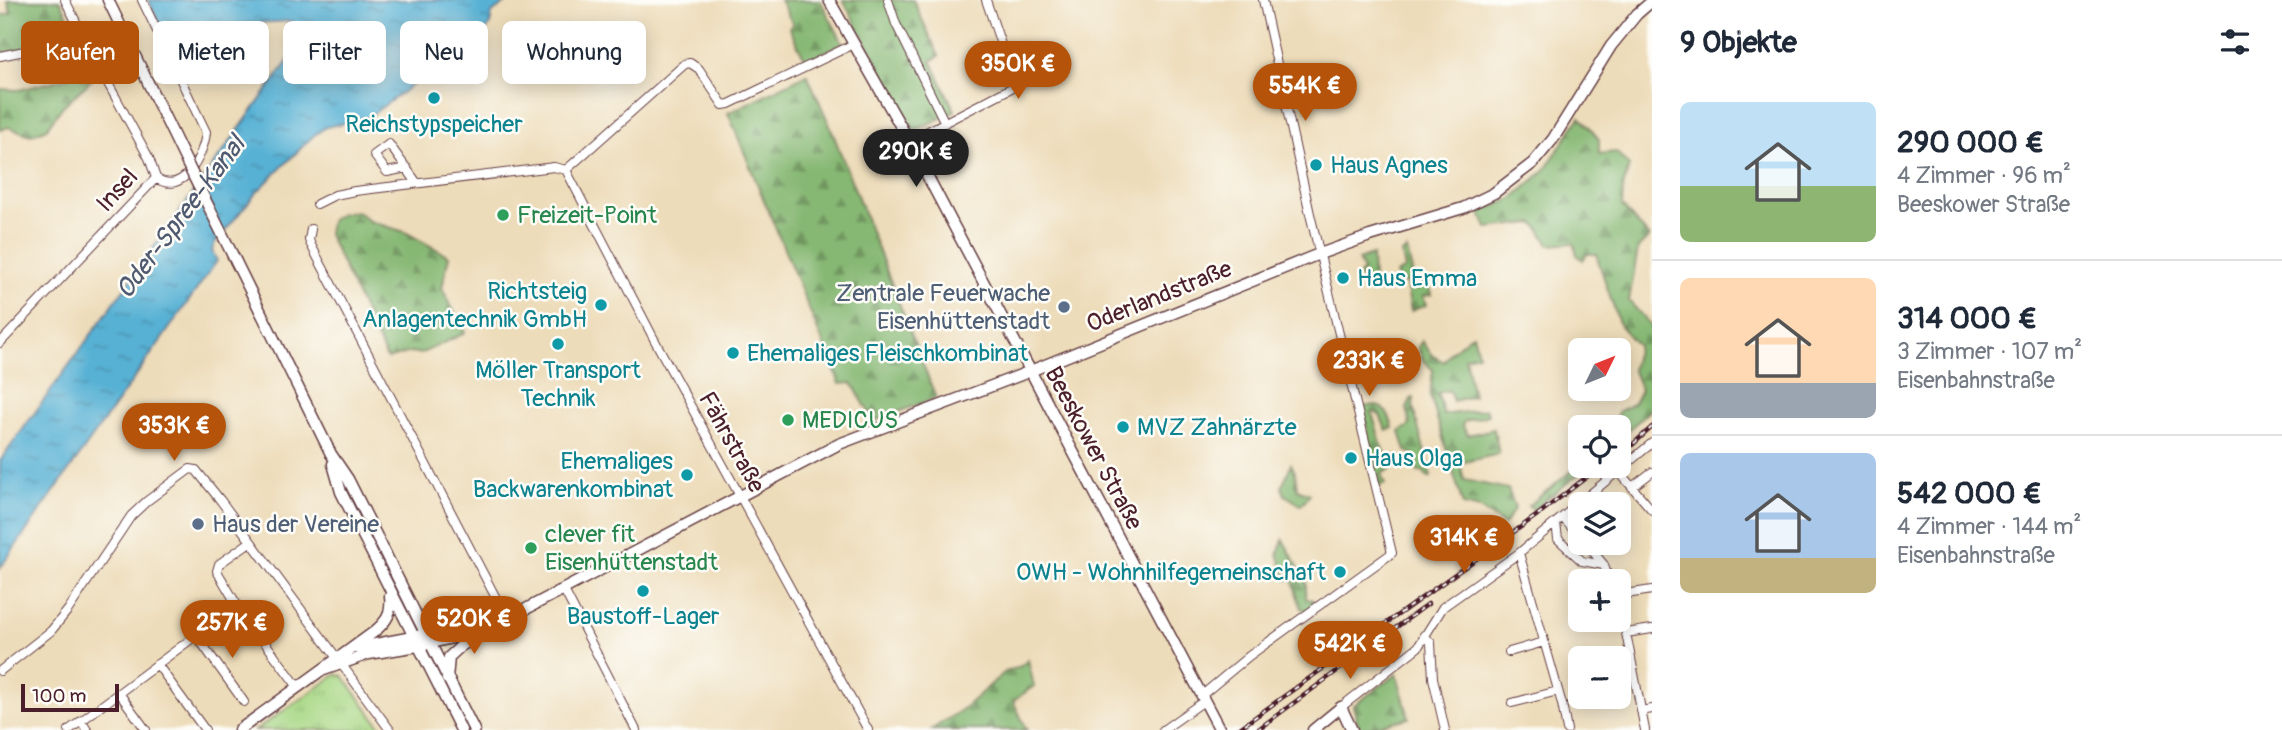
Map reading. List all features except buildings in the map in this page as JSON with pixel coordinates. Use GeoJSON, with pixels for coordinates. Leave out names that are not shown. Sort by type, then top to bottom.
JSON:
{"type":"FeatureCollection","features":[{"type":"Feature","properties":{"kind":"street","name":"Insel"},"geometry":{"type":"LineString","coordinates":[[65,0],[75,21]]}},
{"type":"Feature","properties":{"kind":"street"},"geometry":{"type":"LineString","coordinates":[[108,0],[331,454],[348,479],[461,730]]}},
{"type":"Feature","properties":{"kind":"street"},"geometry":{"type":"LineString","coordinates":[[142,0],[206,132],[205,147],[183,179],[169,183],[156,178]]}},
{"type":"Feature","properties":{"kind":"street","name":"Beeskower Straße"},"geometry":{"type":"LineString","coordinates":[[830,0],[909,141],[1220,730]]}},
{"type":"Feature","properties":{"kind":"street"},"geometry":{"type":"LineString","coordinates":[[888,0],[896,24],[944,123]]}},
{"type":"Feature","properties":{"kind":"street"},"geometry":{"type":"LineString","coordinates":[[909,141],[1015,86],[986,0]]}},
{"type":"Feature","properties":{"kind":"street"},"geometry":{"type":"LineString","coordinates":[[1163,730],[1249,656],[1392,553],[1263,0]]}},
{"type":"Feature","properties":{"kind":"street","name":"Oderlandstraße"},"geometry":{"type":"LineString","coordinates":[[447,679],[447,665],[453,651],[507,619],[839,444],[1030,371],[1320,253],[1464,208],[1494,193],[1524,171],[1553,139],[1611,46],[1630,22],[1652,1]]}},
{"type":"Feature","properties":{"kind":"street"},"geometry":{"type":"LineString","coordinates":[[317,204],[335,195],[417,183],[554,167],[566,170],[685,64],[690,63],[699,69],[723,105],[854,44]]}},
{"type":"Feature","properties":{"kind":"street"},"geometry":{"type":"LineString","coordinates":[[0,56],[21,52]]}},
{"type":"Feature","properties":{"kind":"street","name":"Insel"},"geometry":{"type":"LineString","coordinates":[[0,343],[156,178],[149,158],[109,84]]}},
{"type":"Feature","properties":{"kind":"street"},"geometry":{"type":"LineString","coordinates":[[407,168],[417,183]]}},
{"type":"Feature","properties":{"kind":"street","name":"Fährstraße"},"geometry":{"type":"LineString","coordinates":[[566,170],[739,496],[868,730]]}},
{"type":"Feature","properties":{"kind":"street"},"geometry":{"type":"LineString","coordinates":[[311,229],[311,245],[507,619]]}},
{"type":"Feature","properties":{"kind":"street"},"geometry":{"type":"LineString","coordinates":[[1631,461],[1652,443]]}},
{"type":"Feature","properties":{"kind":"street"},"geometry":{"type":"LineString","coordinates":[[331,454],[341,492],[389,589],[447,679],[474,730]]}},
{"type":"Feature","properties":{"kind":"street"},"geometry":{"type":"LineString","coordinates":[[0,671],[51,631],[131,516],[190,469],[196,470],[341,658],[390,730]]}},
{"type":"Feature","properties":{"kind":"street"},"geometry":{"type":"LineString","coordinates":[[1632,487],[1652,472]]}},
{"type":"Feature","properties":{"kind":"street"},"geometry":{"type":"LineString","coordinates":[[1313,730],[1418,647],[1443,607],[1520,553],[1612,478]]}},
{"type":"Feature","properties":{"kind":"street"},"geometry":{"type":"LineString","coordinates":[[1624,478],[1652,510]]}},
{"type":"Feature","properties":{"kind":"street"},"geometry":{"type":"LineString","coordinates":[[1560,521],[1568,527]]}},
{"type":"Feature","properties":{"kind":"street"},"geometry":{"type":"LineString","coordinates":[[1560,521],[1558,539],[1582,561],[1604,565]]}},
{"type":"Feature","properties":{"kind":"street"},"geometry":{"type":"LineString","coordinates":[[250,542],[216,570],[237,605],[298,687]]}},
{"type":"Feature","properties":{"kind":"street"},"geometry":{"type":"LineString","coordinates":[[1520,553],[1567,730]]}},
{"type":"Feature","properties":{"kind":"street"},"geometry":{"type":"LineString","coordinates":[[1596,555],[1605,569]]}},
{"type":"Feature","properties":{"kind":"street"},"geometry":{"type":"LineString","coordinates":[[239,730],[341,658],[386,621],[391,612],[389,589]]}},
{"type":"Feature","properties":{"kind":"street"},"geometry":{"type":"LineString","coordinates":[[564,590],[636,730]]}},
{"type":"Feature","properties":{"kind":"street"},"geometry":{"type":"LineString","coordinates":[[1631,594],[1652,590]]}},
{"type":"Feature","properties":{"kind":"street"},"geometry":{"type":"LineString","coordinates":[[69,730],[237,605]]}},
{"type":"Feature","properties":{"kind":"street","name":"Oderlandstraße"},"geometry":{"type":"LineString","coordinates":[[421,640],[507,619]]}},
{"type":"Feature","properties":{"kind":"street","name":"Oderlandstraße"},"geometry":{"type":"LineString","coordinates":[[421,640],[490,629]]}},
{"type":"Feature","properties":{"kind":"street"},"geometry":{"type":"LineString","coordinates":[[1644,730],[1626,633],[1652,629]]}},
{"type":"Feature","properties":{"kind":"street"},"geometry":{"type":"LineString","coordinates":[[196,635],[244,702]]}},
{"type":"Feature","properties":{"kind":"street"},"geometry":{"type":"LineString","coordinates":[[1424,635],[1431,643],[1433,678],[1445,730]]}},
{"type":"Feature","properties":{"kind":"street"},"geometry":{"type":"LineString","coordinates":[[341,658],[369,654],[421,640]]}},
{"type":"Feature","properties":{"kind":"street"},"geometry":{"type":"LineString","coordinates":[[1509,652],[1544,642]]}},
{"type":"Feature","properties":{"kind":"street"},"geometry":{"type":"LineString","coordinates":[[157,664],[205,730]]}},
{"type":"Feature","properties":{"kind":"street"},"geometry":{"type":"LineString","coordinates":[[1513,703],[1558,691]]}},
{"type":"Feature","properties":{"kind":"street"},"geometry":{"type":"LineString","coordinates":[[119,693],[146,730]]}},
{"type":"Feature","properties":{"kind":"street"},"geometry":{"type":"LineString","coordinates":[[1341,706],[1352,730]]}},
{"type":"Feature","properties":{"kind":"street"},"geometry":{"type":"LineString","coordinates":[[1641,711],[1652,709]]}},
{"type":"Feature","properties":{"kind":"street"},"geometry":{"type":"LineString","coordinates":[[81,721],[87,730]]}},
{"type":"Feature","properties":{"kind":"green space"},"geometry":{"type":"Polygon","coordinates":[[[7,0],[60,0],[70,21],[21,21],[21,49],[0,53],[0,16],[11,13],[7,0]]]}},
{"type":"Feature","properties":{"kind":"green space"},"geometry":{"type":"Polygon","coordinates":[[[780,0],[820,0],[843,43],[806,61],[789,28],[793,24],[780,0]]]}},
{"type":"Feature","properties":{"kind":"green space"},"geometry":{"type":"Polygon","coordinates":[[[843,0],[913,0],[939,56],[931,61],[955,111],[914,131],[843,0]]]}},
{"type":"Feature","properties":{"kind":"green space"},"geometry":{"type":"Polygon","coordinates":[[[807,74],[830,126],[936,398],[874,421],[852,383],[840,384],[728,113],[807,74]]]}},
{"type":"Feature","properties":{"kind":"green space"},"geometry":{"type":"Polygon","coordinates":[[[43,84],[87,84],[63,106],[47,128],[31,135],[8,127],[0,130],[0,89],[19,90],[43,84]]]}},
{"type":"Feature","properties":{"kind":"green space"},"geometry":{"type":"Polygon","coordinates":[[[1580,117],[1599,139],[1599,154],[1616,152],[1629,166],[1623,188],[1622,206],[1649,237],[1638,248],[1629,301],[1652,327],[1652,408],[1631,428],[1631,415],[1617,415],[1634,403],[1641,390],[1632,369],[1638,346],[1620,326],[1596,254],[1587,254],[1583,260],[1577,255],[1574,243],[1549,245],[1533,223],[1487,228],[1480,212],[1512,199],[1544,171],[1580,117]]]}},
{"type":"Feature","properties":{"kind":"green space"},"geometry":{"type":"Polygon","coordinates":[[[357,211],[369,221],[405,232],[449,256],[442,288],[465,333],[420,354],[411,352],[387,359],[328,234],[330,221],[340,214],[357,211]]]}},
{"type":"Feature","properties":{"kind":"green space"},"geometry":{"type":"Polygon","coordinates":[[[1407,250],[1415,285],[1429,282],[1431,295],[1423,296],[1426,305],[1411,311],[1406,283],[1399,281],[1396,274],[1405,269],[1402,254],[1407,250]]]}},
{"type":"Feature","properties":{"kind":"green space"},"geometry":{"type":"Polygon","coordinates":[[[1372,255],[1373,281],[1362,283],[1359,275],[1363,271],[1358,260],[1372,255]]]}},
{"type":"Feature","properties":{"kind":"green space"},"geometry":{"type":"Polygon","coordinates":[[[1473,334],[1478,354],[1465,357],[1473,396],[1453,401],[1449,390],[1438,393],[1443,415],[1487,409],[1488,415],[1465,421],[1462,425],[1468,435],[1494,429],[1499,454],[1460,463],[1464,480],[1508,489],[1515,508],[1504,525],[1480,509],[1463,505],[1430,395],[1433,370],[1423,360],[1418,347],[1422,341],[1432,355],[1444,362],[1451,352],[1473,334]]]}},
{"type":"Feature","properties":{"kind":"green space"},"geometry":{"type":"Polygon","coordinates":[[[1414,398],[1413,407],[1431,477],[1427,477],[1423,471],[1418,472],[1413,454],[1406,451],[1400,432],[1410,425],[1407,409],[1414,398]]]}},
{"type":"Feature","properties":{"kind":"green space"},"geometry":{"type":"Polygon","coordinates":[[[1374,405],[1384,410],[1390,420],[1393,428],[1386,430],[1380,415],[1372,413],[1382,447],[1387,455],[1395,455],[1397,462],[1394,467],[1381,474],[1385,484],[1378,487],[1363,407],[1374,405]]]}},
{"type":"Feature","properties":{"kind":"green space"},"geometry":{"type":"Polygon","coordinates":[[[1291,464],[1297,489],[1310,494],[1301,505],[1285,495],[1282,487],[1291,464]]]}},
{"type":"Feature","properties":{"kind":"green space"},"geometry":{"type":"Polygon","coordinates":[[[1568,474],[1568,478],[1574,478],[1533,510],[1528,506],[1568,474]]]}},
{"type":"Feature","properties":{"kind":"green space"},"geometry":{"type":"Polygon","coordinates":[[[1283,540],[1306,581],[1306,599],[1313,600],[1314,606],[1305,611],[1301,608],[1292,578],[1287,580],[1278,554],[1283,540]]]}},
{"type":"Feature","properties":{"kind":"green space"},"geometry":{"type":"Polygon","coordinates":[[[1028,660],[1034,686],[1013,701],[1027,730],[931,730],[963,709],[1005,672],[1028,660]]]}},
{"type":"Feature","properties":{"kind":"green space"},"geometry":{"type":"Polygon","coordinates":[[[337,674],[343,676],[383,730],[256,730],[337,674]]]}},
{"type":"Feature","properties":{"kind":"green space"},"geometry":{"type":"Polygon","coordinates":[[[1397,674],[1409,718],[1360,730],[1353,706],[1397,674]]]}},
{"type":"Feature","properties":{"kind":"water","name":"Oder-Spree-Kanal"},"geometry":{"type":"Polygon","coordinates":[[[148,0],[510,0],[492,13],[488,28],[488,21],[400,21],[400,84],[414,84],[367,118],[326,127],[313,136],[256,193],[214,244],[212,251],[217,261],[0,568],[0,461],[283,68],[283,84],[386,84],[386,21],[158,21],[148,0]]]}},
{"type":"Feature","properties":{"kind":"railway"},"geometry":{"type":"LineString","coordinates":[[1631,446],[1652,427]]}},
{"type":"Feature","properties":{"kind":"railway"},"geometry":{"type":"LineString","coordinates":[[1237,730],[1585,478]]}},
{"type":"Feature","properties":{"kind":"railway"},"geometry":{"type":"LineString","coordinates":[[1257,730],[1428,604]]}},
{"type":"Feature","properties":{"kind":"place","name":"Reichstypspeicher"},"geometry":{"type":"Point","coordinates":[434,98]}},
{"type":"Feature","properties":{"kind":"place","name":"Haus Agnes"},"geometry":{"type":"Point","coordinates":[1316,165]}},
{"type":"Feature","properties":{"kind":"place","name":"Freizeit-Point"},"geometry":{"type":"Point","coordinates":[503,215]}},
{"type":"Feature","properties":{"kind":"place","name":"Haus Emma"},"geometry":{"type":"Point","coordinates":[1343,278]}},
{"type":"Feature","properties":{"kind":"place","name":"Richtsteig Anlagentechnik GmbH"},"geometry":{"type":"Point","coordinates":[601,305]}},
{"type":"Feature","properties":{"kind":"place","name":"Zentrale Feuerwache Eisenhüttenstadt"},"geometry":{"type":"Point","coordinates":[1064,307]}},
{"type":"Feature","properties":{"kind":"place","name":"Möller Transport Technik"},"geometry":{"type":"Point","coordinates":[558,344]}},
{"type":"Feature","properties":{"kind":"place","name":"Ehemaliges Fleischkombinat"},"geometry":{"type":"Point","coordinates":[733,353]}},
{"type":"Feature","properties":{"kind":"place","name":"MEDICUS"},"geometry":{"type":"Point","coordinates":[788,420]}},
{"type":"Feature","properties":{"kind":"place","name":"MVZ Zahnärzte"},"geometry":{"type":"Point","coordinates":[1123,427]}},
{"type":"Feature","properties":{"kind":"place","name":"Haus Olga"},"geometry":{"type":"Point","coordinates":[1351,458]}},
{"type":"Feature","properties":{"kind":"place","name":"Ehemaliges Backwarenkombinat"},"geometry":{"type":"Point","coordinates":[687,475]}},
{"type":"Feature","properties":{"kind":"place","name":"Haus der Vereine"},"geometry":{"type":"Point","coordinates":[198,524]}},
{"type":"Feature","properties":{"kind":"place","name":"clever fit Eisenhüttenstadt"},"geometry":{"type":"Point","coordinates":[531,548]}},
{"type":"Feature","properties":{"kind":"place","name":"OWH - Wohnhilfegemeinschaft"},"geometry":{"type":"Point","coordinates":[1340,572]}},
{"type":"Feature","properties":{"kind":"place","name":"Baustoff-Lager"},"geometry":{"type":"Point","coordinates":[643,591]}}]}
